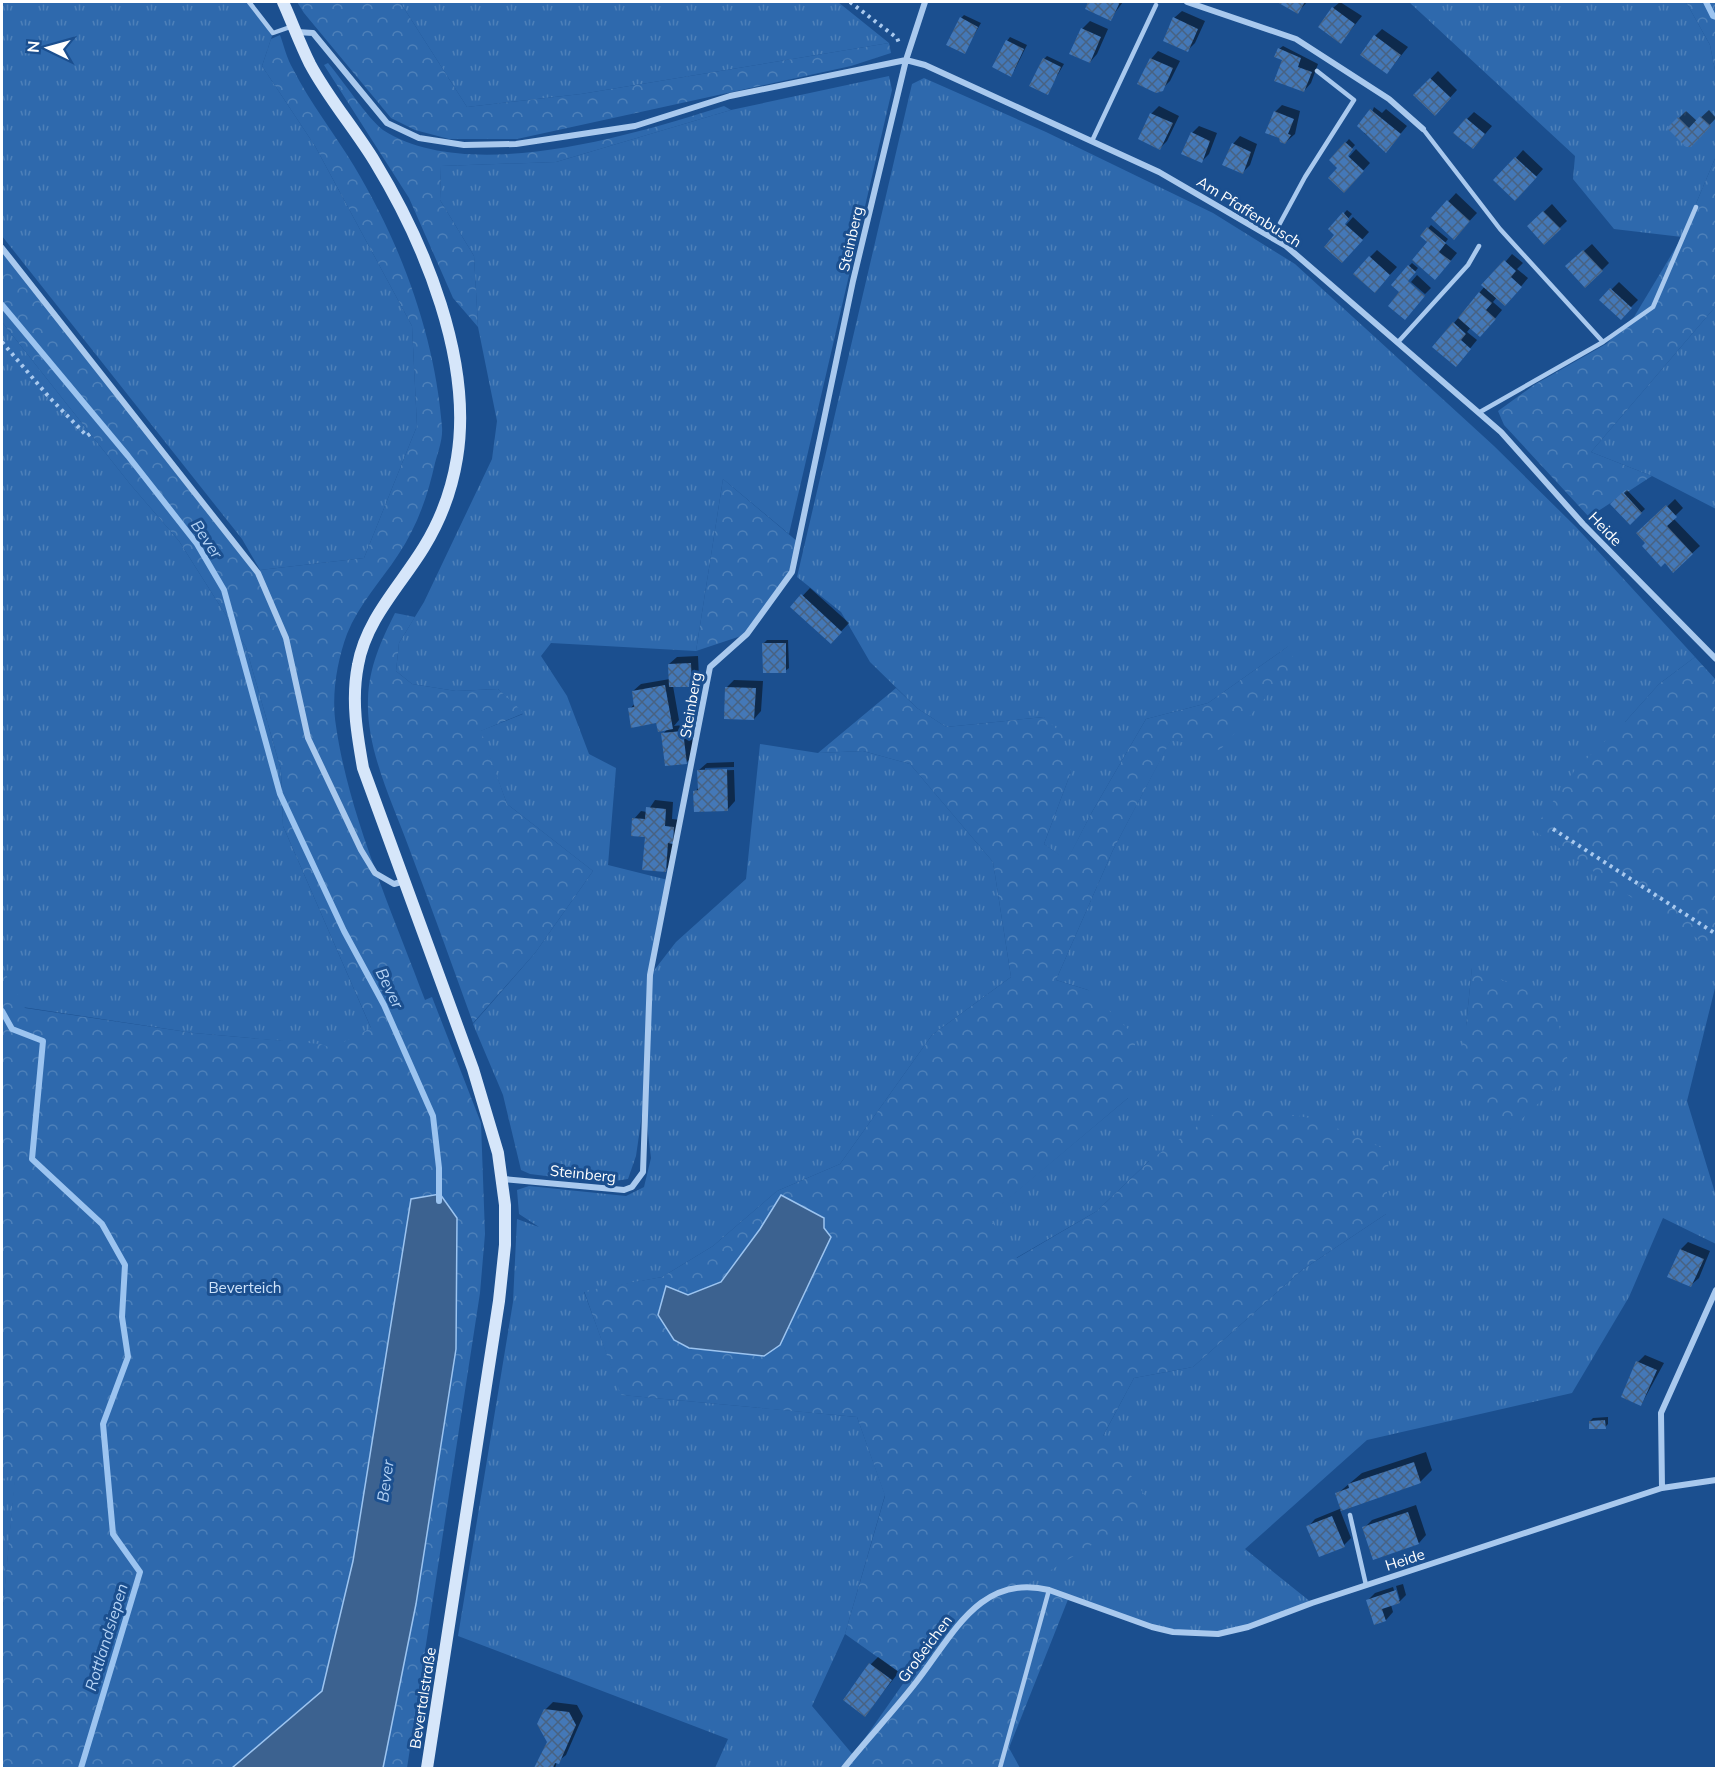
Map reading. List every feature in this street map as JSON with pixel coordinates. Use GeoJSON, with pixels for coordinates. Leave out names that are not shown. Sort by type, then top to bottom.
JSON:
{"type":"FeatureCollection","features":[{"type":"Feature","properties":{"kind":"street","name":"Bevertalstraße"},"geometry":{"type":"LineString","coordinates":[[283,2],[311,65],[376,163],[414,239],[439,301],[459,387],[461,410],[457,459],[442,509],[425,545],[368,633],[356,678],[355,712],[363,768],[406,881],[484,1101],[503,1179],[505,1245],[502,1282],[427,1768]]}},
{"type":"Feature","properties":{"kind":"street","name":"Steinberg"},"geometry":{"type":"LineString","coordinates":[[503,1179],[624,1190],[632,1187],[643,1172],[650,975],[684,813],[710,667],[747,634],[792,572],[853,280],[906,60],[925,2]]}},
{"type":"Feature","properties":{"kind":"street"},"geometry":{"type":"LineString","coordinates":[[1187,2],[1296,39],[1389,99],[1423,129]]}},
{"type":"Feature","properties":{"kind":"street"},"geometry":{"type":"LineString","coordinates":[[295,29],[313,33],[387,123],[418,138],[464,145],[516,144],[635,126],[730,96],[906,60]]}},
{"type":"Feature","properties":{"kind":"street","name":"Am Pfaffenbusch"},"geometry":{"type":"LineString","coordinates":[[906,60],[925,65],[1159,172],[1286,246],[1480,412]]}},
{"type":"Feature","properties":{"kind":"street"},"geometry":{"type":"LineString","coordinates":[[2,248],[258,573],[286,638],[308,738],[348,826],[375,873],[394,884],[406,881]]}},
{"type":"Feature","properties":{"kind":"street","name":"Heide"},"geometry":{"type":"LineString","coordinates":[[1480,412],[1583,524],[1716,659]]}},
{"type":"Feature","properties":{"kind":"street"},"geometry":{"type":"LineString","coordinates":[[1662,1488],[1661,1413],[1716,1290]]}},
{"type":"Feature","properties":{"kind":"street","name":"Heide"},"geometry":{"type":"LineString","coordinates":[[1152,1627],[1182,1633],[1218,1634],[1248,1627],[1366,1585],[1662,1488],[1716,1480]]}},
{"type":"Feature","properties":{"kind":"street","name":"Großeichen"},"geometry":{"type":"LineString","coordinates":[[844,1768],[972,1610],[984,1600],[1011,1588],[1034,1586],[1152,1627]]}},
{"type":"Feature","properties":{"kind":"lane"},"geometry":{"type":"LineString","coordinates":[[249,2],[273,33],[295,29]]}},
{"type":"Feature","properties":{"kind":"lane"},"geometry":{"type":"LineString","coordinates":[[1092,141],[1156,5]]}},
{"type":"Feature","properties":{"kind":"lane"},"geometry":{"type":"LineString","coordinates":[[1272,238],[1305,177],[1354,100],[1317,71]]}},
{"type":"Feature","properties":{"kind":"lane"},"geometry":{"type":"LineString","coordinates":[[1423,129],[1500,229],[1603,342]]}},
{"type":"Feature","properties":{"kind":"lane"},"geometry":{"type":"LineString","coordinates":[[1480,412],[1603,342],[1653,307],[1696,207]]}},
{"type":"Feature","properties":{"kind":"lane"},"geometry":{"type":"LineString","coordinates":[[1399,342],[1468,265],[1479,246]]}},
{"type":"Feature","properties":{"kind":"lane"},"geometry":{"type":"LineString","coordinates":[[1350,1515],[1366,1585]]}},
{"type":"Feature","properties":{"kind":"lane"},"geometry":{"type":"LineString","coordinates":[[1000,1768],[1049,1590]]}},
{"type":"Feature","properties":{"kind":"path"},"geometry":{"type":"LineString","coordinates":[[850,2],[897,38],[906,60]]}},
{"type":"Feature","properties":{"kind":"path"},"geometry":{"type":"LineString","coordinates":[[2,342],[49,398],[89,434]]}},
{"type":"Feature","properties":{"kind":"path"},"geometry":{"type":"LineString","coordinates":[[1553,829],[1716,934]]}},
{"type":"Feature","properties":{"kind":"green space"},"geometry":{"type":"Polygon","coordinates":[[[2,2],[248,2],[273,33],[262,66],[315,146],[412,326],[417,426],[364,558],[260,570],[242,539],[2,236],[2,2]]]}},
{"type":"Feature","properties":{"kind":"green space"},"geometry":{"type":"Polygon","coordinates":[[[297,2],[400,2],[467,107],[581,94],[889,43],[891,53],[851,66],[517,139],[449,139],[415,130],[391,118],[297,2]]]}},
{"type":"Feature","properties":{"kind":"green space"},"geometry":{"type":"Polygon","coordinates":[[[400,2],[838,2],[889,43],[581,94],[467,107],[400,2]]]}},
{"type":"Feature","properties":{"kind":"green space"},"geometry":{"type":"Polygon","coordinates":[[[1409,2],[1686,2],[1710,45],[1716,75],[1716,156],[1682,237],[1614,229],[1573,179],[1575,156],[1409,2]]]}},
{"type":"Feature","properties":{"kind":"green space"},"geometry":{"type":"Polygon","coordinates":[[[1686,2],[1716,2],[1716,75],[1710,45],[1686,2]]]}},
{"type":"Feature","properties":{"kind":"green space","name":"Beverteich"},"geometry":{"type":"Polygon","coordinates":[[[280,35],[289,61],[300,82],[354,166],[387,227],[401,259],[432,359],[442,427],[441,441],[432,475],[416,522],[405,544],[358,613],[347,634],[340,656],[334,703],[342,760],[361,830],[425,1000],[432,997],[481,1123],[485,1234],[480,1293],[407,1768],[2,1768],[2,1618],[15,1475],[2,1479],[2,968],[25,1008],[194,1033],[320,1044],[332,1048],[371,1028],[283,826],[281,770],[246,647],[179,541],[130,484],[2,322],[2,248],[258,572],[364,558],[417,426],[412,326],[315,146],[262,66],[271,39],[280,35]]]}},
{"type":"Feature","properties":{"kind":"green space"},"geometry":{"type":"Polygon","coordinates":[[[328,63],[383,130],[419,146],[460,154],[505,154],[552,150],[644,130],[724,106],[731,110],[556,162],[441,166],[440,200],[474,256],[478,327],[453,298],[409,198],[324,65],[328,63]]]}},
{"type":"Feature","properties":{"kind":"green space"},"geometry":{"type":"Polygon","coordinates":[[[889,76],[892,90],[789,534],[723,479],[696,651],[551,643],[541,656],[567,696],[589,754],[616,768],[608,865],[668,880],[652,973],[676,942],[746,879],[760,744],[818,753],[863,751],[910,764],[993,862],[1011,977],[932,1035],[840,1164],[777,1191],[713,1246],[662,1277],[584,1292],[622,1395],[857,1417],[885,1495],[845,1634],[812,1706],[854,1756],[844,1768],[715,1768],[728,1739],[458,1636],[513,1302],[517,1219],[539,1227],[519,1214],[517,1190],[529,1186],[626,1196],[644,1187],[651,1158],[644,1101],[636,1156],[628,1179],[602,1183],[530,1174],[521,1170],[503,1095],[473,1024],[535,953],[593,871],[507,804],[480,731],[523,714],[498,689],[456,691],[412,684],[396,671],[399,643],[424,602],[492,459],[497,421],[478,327],[474,256],[440,200],[441,166],[556,162],[731,110],[889,76]]]}},
{"type":"Feature","properties":{"kind":"green space"},"geometry":{"type":"Polygon","coordinates":[[[924,78],[1046,132],[1213,213],[1295,264],[1494,446],[1576,527],[1695,657],[1659,684],[1625,722],[1716,950],[1716,984],[1687,1101],[1716,1196],[1716,1244],[1663,1218],[1629,1297],[1572,1393],[1367,1440],[1245,1549],[1312,1603],[1232,1631],[1173,1632],[1069,1597],[1022,1588],[1134,1378],[1193,1367],[1302,1270],[1386,1214],[1149,1161],[1097,1211],[1016,1258],[987,1216],[1128,1098],[1088,990],[1056,980],[1113,850],[1171,739],[1290,645],[1208,703],[1146,719],[1092,812],[1067,861],[1044,844],[1071,772],[1044,717],[946,727],[917,708],[870,662],[841,612],[797,577],[912,84],[924,78]],[[1472,968],[1466,1026],[1511,1129],[1472,968]]]}},
{"type":"Feature","properties":{"kind":"green space"},"geometry":{"type":"Polygon","coordinates":[[[1716,156],[1716,306],[1591,452],[1652,476],[1589,517],[1504,425],[1498,411],[1534,385],[1606,344],[1634,317],[1682,237],[1716,156]]]}},
{"type":"Feature","properties":{"kind":"green space"},"geometry":{"type":"Polygon","coordinates":[[[1716,306],[1716,509],[1652,476],[1591,452],[1716,306]]]}},
{"type":"Feature","properties":{"kind":"green space"},"geometry":{"type":"Polygon","coordinates":[[[2,322],[130,484],[179,541],[246,647],[281,770],[283,826],[387,1065],[283,1041],[194,1033],[9,1005],[2,979],[2,322]]]}},
{"type":"Feature","properties":{"kind":"green space"},"geometry":{"type":"Polygon","coordinates":[[[723,479],[798,542],[792,572],[747,634],[696,651],[723,479]]]}},
{"type":"Feature","properties":{"kind":"green space"},"geometry":{"type":"Polygon","coordinates":[[[395,613],[415,617],[399,643],[396,671],[412,684],[456,691],[498,689],[524,713],[481,731],[507,804],[593,871],[535,953],[473,1023],[381,775],[371,737],[368,699],[373,665],[395,613]]]}},
{"type":"Feature","properties":{"kind":"green space"},"geometry":{"type":"Polygon","coordinates":[[[1290,645],[1294,665],[1220,750],[1171,740],[1113,850],[1056,980],[1088,990],[1136,1037],[1128,1098],[988,1216],[1017,1258],[1097,1211],[1149,1161],[1228,1104],[1316,1119],[1389,1151],[1386,1214],[1302,1270],[1193,1367],[1134,1378],[1103,1436],[1153,1507],[1022,1588],[1069,1597],[1009,1748],[1020,1768],[844,1768],[907,1678],[845,1634],[885,1496],[857,1417],[621,1395],[584,1291],[662,1277],[713,1246],[777,1191],[840,1164],[932,1035],[1011,977],[993,862],[910,764],[863,751],[818,753],[896,688],[917,708],[946,727],[1044,717],[1063,735],[1071,772],[1044,844],[1067,860],[1146,719],[1208,703],[1290,645]],[[781,1195],[760,1229],[721,1282],[688,1295],[666,1287],[658,1315],[674,1340],[689,1348],[764,1355],[831,1237],[781,1195]]]}},
{"type":"Feature","properties":{"kind":"green space"},"geometry":{"type":"Polygon","coordinates":[[[1695,657],[1716,680],[1716,950],[1631,897],[1533,830],[1575,770],[1625,722],[1659,684],[1695,657]]]}},
{"type":"Feature","properties":{"kind":"green space"},"geometry":{"type":"Polygon","coordinates":[[[1472,967],[1553,1002],[1571,1073],[1511,1129],[1455,1086],[1466,1026],[1472,967]]]}},
{"type":"Feature","properties":{"kind":"green space"},"geometry":{"type":"Polygon","coordinates":[[[17,1460],[2,1618],[2,1465],[17,1460]]]}},
{"type":"Feature","properties":{"kind":"water"},"geometry":{"type":"Polygon","coordinates":[[[440,1194],[457,1218],[456,1349],[416,1604],[383,1768],[232,1768],[322,1691],[353,1561],[411,1199],[440,1194]]]}},
{"type":"Feature","properties":{"kind":"water"},"geometry":{"type":"Polygon","coordinates":[[[781,1195],[824,1218],[824,1228],[831,1237],[780,1345],[764,1356],[689,1348],[674,1340],[658,1315],[666,1286],[688,1295],[721,1282],[760,1229],[781,1195]]]}},
{"type":"Feature","properties":{"kind":"building"},"geometry":{"type":"Polygon","coordinates":[[[1088,2],[1120,2],[1111,21],[1085,9],[1088,2]]]}},
{"type":"Feature","properties":{"kind":"building"},"geometry":{"type":"Polygon","coordinates":[[[1277,2],[1305,2],[1298,14],[1277,2]]]}},
{"type":"Feature","properties":{"kind":"building"},"geometry":{"type":"Polygon","coordinates":[[[1332,7],[1355,24],[1341,44],[1318,27],[1332,7]]]}},
{"type":"Feature","properties":{"kind":"building"},"geometry":{"type":"Polygon","coordinates":[[[960,17],[978,27],[965,54],[946,45],[960,17]]]}},
{"type":"Feature","properties":{"kind":"building"},"geometry":{"type":"Polygon","coordinates":[[[1173,17],[1198,29],[1188,52],[1163,41],[1173,17]]]}},
{"type":"Feature","properties":{"kind":"building"},"geometry":{"type":"Polygon","coordinates":[[[1081,28],[1101,37],[1090,63],[1069,54],[1081,28]]]}},
{"type":"Feature","properties":{"kind":"building"},"geometry":{"type":"Polygon","coordinates":[[[1374,35],[1401,55],[1387,74],[1360,55],[1374,35]]]}},
{"type":"Feature","properties":{"kind":"building"},"geometry":{"type":"Polygon","coordinates":[[[1006,40],[1024,49],[1011,77],[992,67],[1006,40]]]}},
{"type":"Feature","properties":{"kind":"building"},"geometry":{"type":"Polygon","coordinates":[[[1278,48],[1301,58],[1298,67],[1312,72],[1304,92],[1274,81],[1282,60],[1274,57],[1278,48]]]}},
{"type":"Feature","properties":{"kind":"building"},"geometry":{"type":"Polygon","coordinates":[[[1043,58],[1061,67],[1048,95],[1029,86],[1043,58]]]}},
{"type":"Feature","properties":{"kind":"building"},"geometry":{"type":"Polygon","coordinates":[[[1150,58],[1173,68],[1163,91],[1156,93],[1137,84],[1150,58]]]}},
{"type":"Feature","properties":{"kind":"building"},"geometry":{"type":"Polygon","coordinates":[[[1430,78],[1451,98],[1435,116],[1413,95],[1430,78]]]}},
{"type":"Feature","properties":{"kind":"building"},"geometry":{"type":"Polygon","coordinates":[[[1370,109],[1401,134],[1386,153],[1357,126],[1370,109]]]}},
{"type":"Feature","properties":{"kind":"building"},"geometry":{"type":"Polygon","coordinates":[[[1274,111],[1294,119],[1288,134],[1291,135],[1285,144],[1280,142],[1279,138],[1265,133],[1274,111]]]}},
{"type":"Feature","properties":{"kind":"building"},"geometry":{"type":"Polygon","coordinates":[[[1150,113],[1173,123],[1160,150],[1138,139],[1150,113]]]}},
{"type":"Feature","properties":{"kind":"building"},"geometry":{"type":"Polygon","coordinates":[[[1700,116],[1711,126],[1691,147],[1686,147],[1667,128],[1678,117],[1689,128],[1700,116]]]}},
{"type":"Feature","properties":{"kind":"building"},"geometry":{"type":"Polygon","coordinates":[[[1466,118],[1485,134],[1473,149],[1453,133],[1466,118]]]}},
{"type":"Feature","properties":{"kind":"building"},"geometry":{"type":"Polygon","coordinates":[[[1191,132],[1210,141],[1202,163],[1181,154],[1191,132]]]}},
{"type":"Feature","properties":{"kind":"building"},"geometry":{"type":"Polygon","coordinates":[[[1345,142],[1353,149],[1348,156],[1364,171],[1344,193],[1328,178],[1337,168],[1329,160],[1345,142]]]}},
{"type":"Feature","properties":{"kind":"building"},"geometry":{"type":"Polygon","coordinates":[[[1232,143],[1251,152],[1243,174],[1222,165],[1232,143]]]}},
{"type":"Feature","properties":{"kind":"building"},"geometry":{"type":"Polygon","coordinates":[[[1515,157],[1537,177],[1515,201],[1493,180],[1515,157]]]}},
{"type":"Feature","properties":{"kind":"building"},"geometry":{"type":"Polygon","coordinates":[[[1447,200],[1470,221],[1454,240],[1431,218],[1447,200]]]}},
{"type":"Feature","properties":{"kind":"building"},"geometry":{"type":"Polygon","coordinates":[[[1543,211],[1561,229],[1544,245],[1527,226],[1543,211]]]}},
{"type":"Feature","properties":{"kind":"building"},"geometry":{"type":"Polygon","coordinates":[[[1343,212],[1349,219],[1345,224],[1363,240],[1342,263],[1324,247],[1334,235],[1328,229],[1343,212]]]}},
{"type":"Feature","properties":{"kind":"building"},"geometry":{"type":"Polygon","coordinates":[[[1427,227],[1446,243],[1439,252],[1451,261],[1435,280],[1412,260],[1427,242],[1420,236],[1427,227]]]}},
{"type":"Feature","properties":{"kind":"building"},"geometry":{"type":"Polygon","coordinates":[[[1583,250],[1603,271],[1585,288],[1565,266],[1583,250]]]}},
{"type":"Feature","properties":{"kind":"building"},"geometry":{"type":"Polygon","coordinates":[[[1369,256],[1390,275],[1375,293],[1353,274],[1369,256]]]}},
{"type":"Feature","properties":{"kind":"building"},"geometry":{"type":"Polygon","coordinates":[[[1504,260],[1516,271],[1511,277],[1522,287],[1505,306],[1481,285],[1504,260]]]}},
{"type":"Feature","properties":{"kind":"building"},"geometry":{"type":"Polygon","coordinates":[[[1408,265],[1416,272],[1408,281],[1425,296],[1405,320],[1388,306],[1399,292],[1391,285],[1408,265]]]}},
{"type":"Feature","properties":{"kind":"building"},"geometry":{"type":"Polygon","coordinates":[[[1610,288],[1632,308],[1621,320],[1599,300],[1610,288]]]}},
{"type":"Feature","properties":{"kind":"building"},"geometry":{"type":"Polygon","coordinates":[[[1479,292],[1492,303],[1486,310],[1496,319],[1480,337],[1458,318],[1479,292]]]}},
{"type":"Feature","properties":{"kind":"building"},"geometry":{"type":"Polygon","coordinates":[[[1453,322],[1466,334],[1461,340],[1471,349],[1456,367],[1432,347],[1453,322]]]}},
{"type":"Feature","properties":{"kind":"building"},"geometry":{"type":"Polygon","coordinates":[[[1623,492],[1642,513],[1630,525],[1610,504],[1623,492]]]}},
{"type":"Feature","properties":{"kind":"building"},"geometry":{"type":"Polygon","coordinates":[[[1666,505],[1677,517],[1667,526],[1693,554],[1673,573],[1665,563],[1661,567],[1642,546],[1645,543],[1636,533],[1666,505]]]}},
{"type":"Feature","properties":{"kind":"building"},"geometry":{"type":"Polygon","coordinates":[[[801,594],[842,632],[831,644],[790,607],[801,594]]]}},
{"type":"Feature","properties":{"kind":"building"},"geometry":{"type":"Polygon","coordinates":[[[762,643],[786,643],[786,673],[763,673],[762,643]]]}},
{"type":"Feature","properties":{"kind":"building"},"geometry":{"type":"Polygon","coordinates":[[[691,663],[692,687],[669,687],[668,664],[691,663]]]}},
{"type":"Feature","properties":{"kind":"building"},"geometry":{"type":"Polygon","coordinates":[[[665,685],[673,729],[658,732],[656,723],[631,728],[628,708],[634,707],[632,691],[665,685]]]}},
{"type":"Feature","properties":{"kind":"building"},"geometry":{"type":"Polygon","coordinates":[[[725,687],[756,688],[754,720],[724,719],[725,687]]]}},
{"type":"Feature","properties":{"kind":"building"},"geometry":{"type":"Polygon","coordinates":[[[683,731],[687,764],[665,766],[661,733],[683,731]]]}},
{"type":"Feature","properties":{"kind":"building"},"geometry":{"type":"Polygon","coordinates":[[[727,769],[728,811],[694,812],[693,791],[698,790],[697,770],[727,769]]]}},
{"type":"Feature","properties":{"kind":"building"},"geometry":{"type":"Polygon","coordinates":[[[646,807],[666,809],[665,826],[674,827],[673,844],[668,843],[666,872],[642,870],[645,837],[631,836],[632,818],[645,819],[646,807]]]}},
{"type":"Feature","properties":{"kind":"building"},"geometry":{"type":"Polygon","coordinates":[[[1680,1249],[1704,1259],[1691,1287],[1667,1277],[1680,1249]]]}},
{"type":"Feature","properties":{"kind":"building"},"geometry":{"type":"Polygon","coordinates":[[[1636,1361],[1657,1370],[1641,1406],[1621,1397],[1636,1361]]]}},
{"type":"Feature","properties":{"kind":"building"},"geometry":{"type":"Polygon","coordinates":[[[1605,1420],[1606,1429],[1589,1429],[1589,1421],[1605,1420]]]}},
{"type":"Feature","properties":{"kind":"building"},"geometry":{"type":"Polygon","coordinates":[[[1414,1462],[1421,1483],[1341,1511],[1335,1493],[1349,1488],[1348,1484],[1414,1462]]]}},
{"type":"Feature","properties":{"kind":"building"},"geometry":{"type":"Polygon","coordinates":[[[1408,1512],[1419,1544],[1373,1560],[1362,1527],[1408,1512]]]}},
{"type":"Feature","properties":{"kind":"building"},"geometry":{"type":"Polygon","coordinates":[[[1332,1516],[1345,1547],[1319,1557],[1306,1526],[1332,1516]]]}},
{"type":"Feature","properties":{"kind":"building"},"geometry":{"type":"Polygon","coordinates":[[[1396,1590],[1400,1603],[1382,1609],[1386,1621],[1374,1625],[1366,1600],[1396,1590]]]}},
{"type":"Feature","properties":{"kind":"building"},"geometry":{"type":"Polygon","coordinates":[[[869,1663],[892,1680],[865,1717],[843,1700],[869,1663]]]}},
{"type":"Feature","properties":{"kind":"building"},"geometry":{"type":"Polygon","coordinates":[[[544,1709],[569,1712],[576,1725],[559,1764],[555,1763],[553,1768],[534,1768],[547,1742],[537,1724],[544,1709]]]}},
{"type":"Feature","properties":{"kind":"waterway"},"geometry":{"type":"LineString","coordinates":[[1706,2],[1713,16],[1716,17]]}},
{"type":"Feature","properties":{"kind":"waterway","name":"Bever"},"geometry":{"type":"LineString","coordinates":[[2,305],[128,456],[197,544],[224,590],[280,794],[344,931],[384,1005],[433,1116],[439,1168],[439,1201]]}},
{"type":"Feature","properties":{"kind":"waterway","name":"Rottlandsiepen"},"geometry":{"type":"LineString","coordinates":[[2,1011],[12,1029],[43,1041],[32,1159],[102,1224],[125,1265],[122,1317],[128,1357],[103,1424],[113,1534],[140,1572],[81,1768]]}}]}
